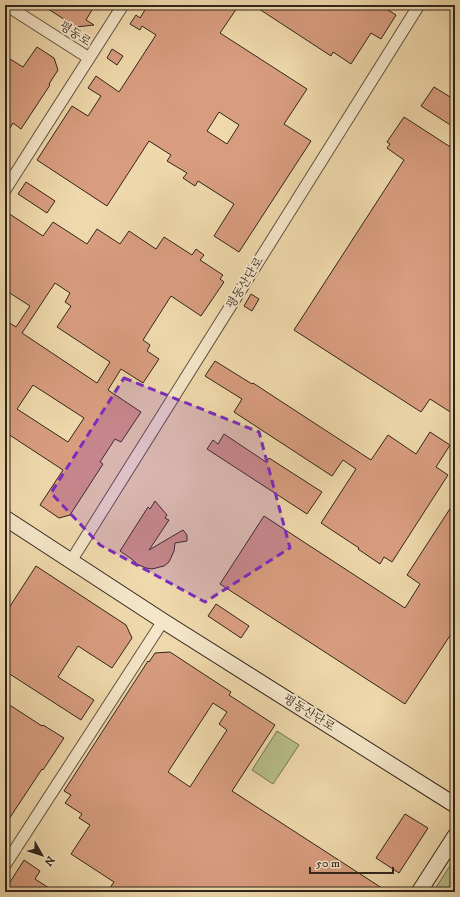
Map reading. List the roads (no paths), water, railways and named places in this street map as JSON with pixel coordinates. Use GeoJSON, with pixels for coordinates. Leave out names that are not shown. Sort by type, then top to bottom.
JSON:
{"type":"FeatureCollection","features":[{"type":"Feature","properties":{"kind":"street","name":"평동로"},"geometry":{"type":"LineString","coordinates":[[6,5],[89,58]]}},
{"type":"Feature","properties":{"kind":"street"},"geometry":{"type":"LineString","coordinates":[[5,190],[123,5]]}},
{"type":"Feature","properties":{"kind":"street","name":"평동산단로"},"geometry":{"type":"LineString","coordinates":[[71,561],[419,5]]}},
{"type":"Feature","properties":{"kind":"street","name":"평동산단로"},"geometry":{"type":"LineString","coordinates":[[5,518],[163,621],[455,805]]}},
{"type":"Feature","properties":{"kind":"street"},"geometry":{"type":"LineString","coordinates":[[5,865],[163,621]]}},
{"type":"Feature","properties":{"kind":"street"},"geometry":{"type":"LineString","coordinates":[[419,892],[455,836]]}}]}
